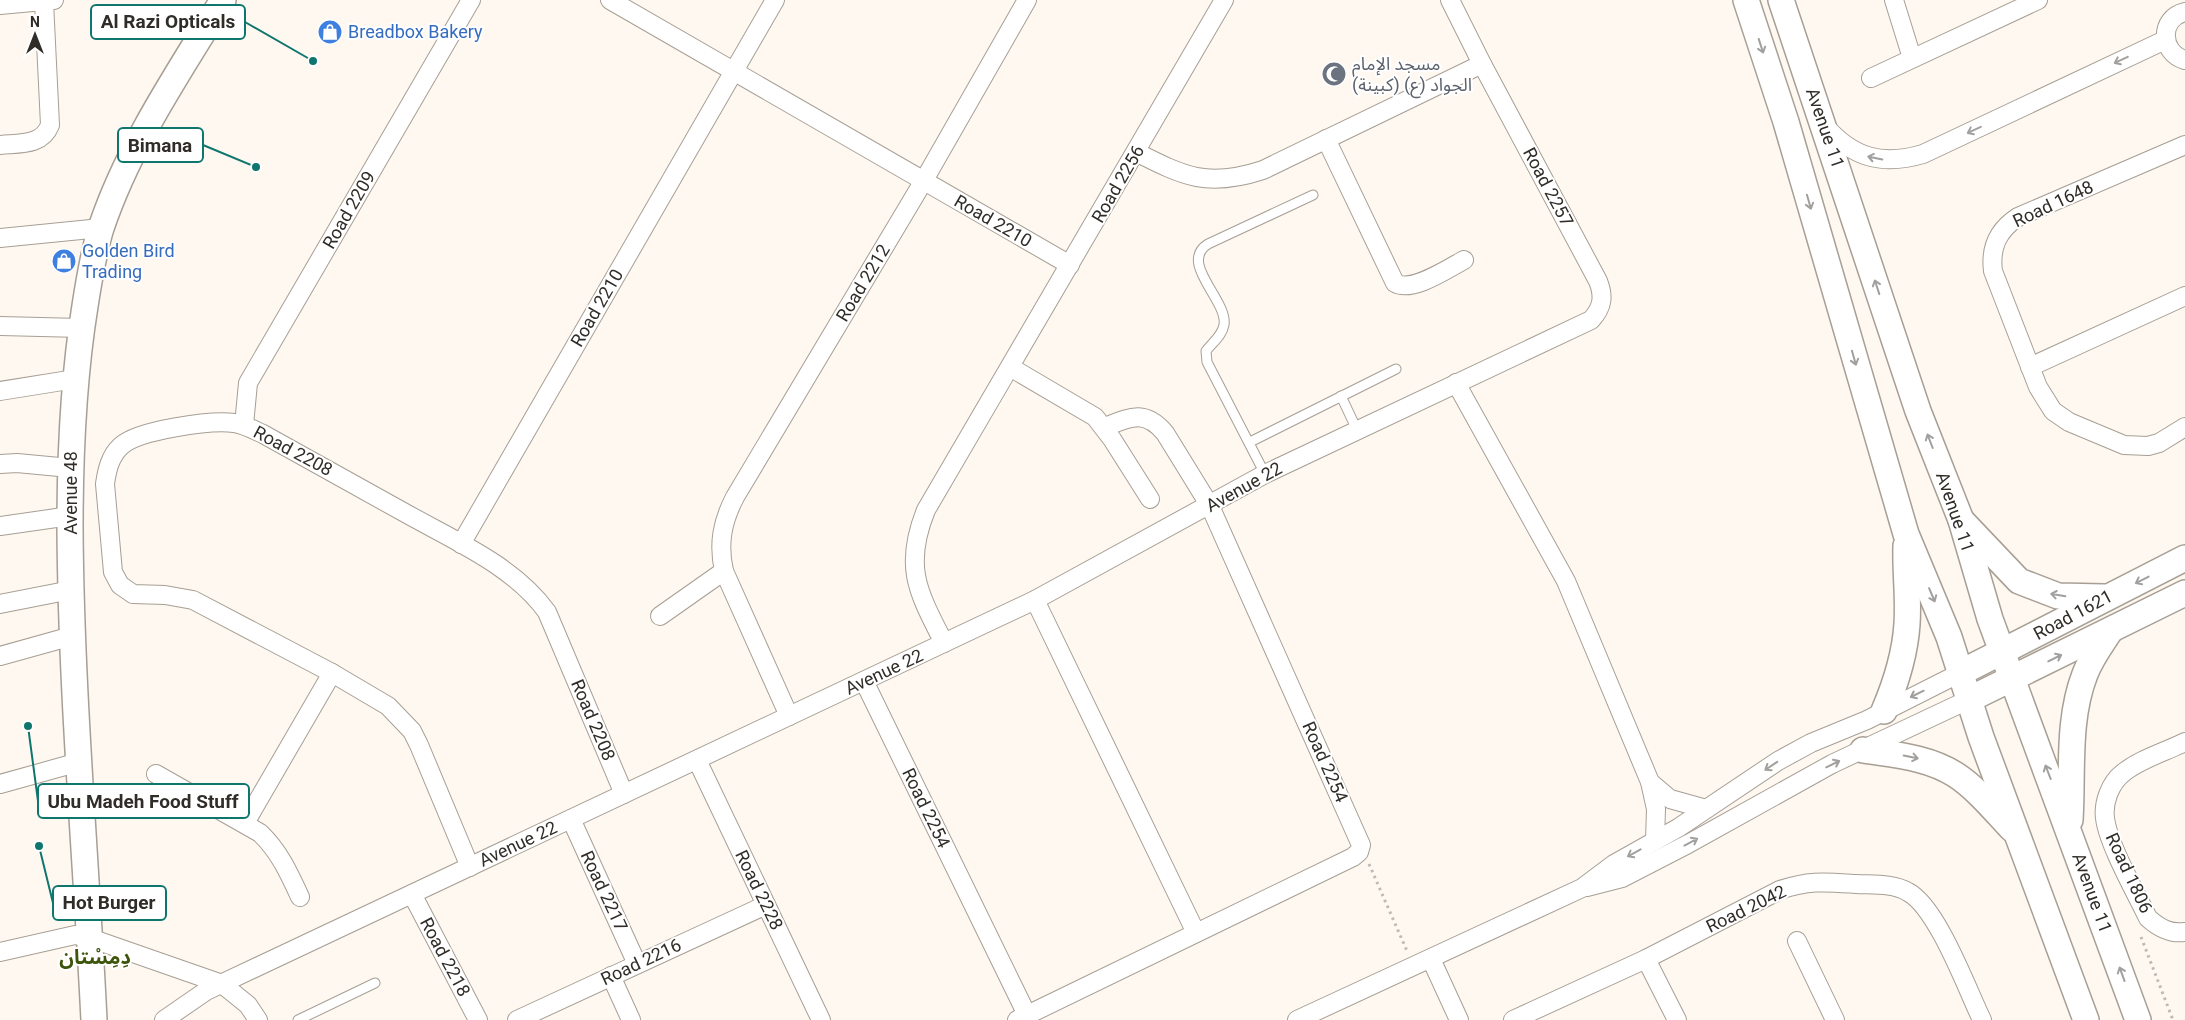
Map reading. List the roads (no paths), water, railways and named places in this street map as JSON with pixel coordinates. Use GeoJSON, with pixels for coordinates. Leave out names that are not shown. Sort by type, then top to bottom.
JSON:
{"type":"FeatureCollection","features":[{"type":"Feature","properties":{"kind":"street","name":"Avenue 48"},"geometry":{"type":"LineString","coordinates":[[94,1020],[70,590],[70,468],[75,379],[81,328],[91,264],[101,228],[125,169],[172,83],[223,0]]}},
{"type":"Feature","properties":{"kind":"street","name":"Road 2209"},"geometry":{"type":"LineString","coordinates":[[244,425],[248,383],[471,0]]}},
{"type":"Feature","properties":{"kind":"street"},"geometry":{"type":"LineString","coordinates":[[610,0],[733,72]]}},
{"type":"Feature","properties":{"kind":"street","name":"Road 2210"},"geometry":{"type":"LineString","coordinates":[[461,544],[775,0]]}},
{"type":"Feature","properties":{"kind":"street","name":"Road 2212"},"geometry":{"type":"LineString","coordinates":[[789,716],[724,572],[721,541],[728,510],[923,182],[1027,0]]}},
{"type":"Feature","properties":{"kind":"street","name":"Road 2256"},"geometry":{"type":"LineString","coordinates":[[944,643],[923,601],[915,579],[913,555],[917,532],[926,510],[1224,0]]}},
{"type":"Feature","properties":{"kind":"street","name":"Road 2257"},"geometry":{"type":"LineString","coordinates":[[1450,0],[1482,64],[1598,281],[1602,291],[1602,302],[1598,312]]}},
{"type":"Feature","properties":{"kind":"street","name":"Avenue 11"},"geometry":{"type":"LineString","coordinates":[[1746,0],[1786,122],[1906,534],[1949,637],[1981,736],[2086,1020]]}},
{"type":"Feature","properties":{"kind":"street","name":"Avenue 11"},"geometry":{"type":"LineString","coordinates":[[1781,0],[1824,124],[1918,411],[1961,520],[2011,679],[2069,830],[2138,1020]]}},
{"type":"Feature","properties":{"kind":"street"},"geometry":{"type":"LineString","coordinates":[[1894,0],[1912,58]]}},
{"type":"Feature","properties":{"kind":"street"},"geometry":{"type":"LineString","coordinates":[[0,5],[49,1],[50,125],[42,138],[34,142],[0,145]]}},
{"type":"Feature","properties":{"kind":"street"},"geometry":{"type":"LineString","coordinates":[[1870,78],[2033,1]]}},
{"type":"Feature","properties":{"kind":"street"},"geometry":{"type":"LineString","coordinates":[[2181,8],[2169,23],[2165,40],[2173,54],[2185,60]]}},
{"type":"Feature","properties":{"kind":"street"},"geometry":{"type":"LineString","coordinates":[[1824,124],[1836,138],[1851,149],[1868,157],[1886,160],[1905,159],[1923,154],[2165,40]]}},
{"type":"Feature","properties":{"kind":"street"},"geometry":{"type":"LineString","coordinates":[[1136,152],[1193,177],[1216,180],[1240,177],[1263,170],[1482,64]]}},
{"type":"Feature","properties":{"kind":"street","name":"Road 2210"},"geometry":{"type":"LineString","coordinates":[[733,72],[1070,265]]}},
{"type":"Feature","properties":{"kind":"street"},"geometry":{"type":"LineString","coordinates":[[1326,139],[1394,283],[1400,286],[1413,285],[1464,260]]}},
{"type":"Feature","properties":{"kind":"street","name":"Road 1648"},"geometry":{"type":"LineString","coordinates":[[2185,145],[2018,217],[2001,230],[1992,250],[1993,271],[2042,396],[2053,410],[2069,422],[2124,446],[2148,446],[2165,440],[2185,427]]}},
{"type":"Feature","properties":{"kind":"street"},"geometry":{"type":"LineString","coordinates":[[0,238],[101,228]]}},
{"type":"Feature","properties":{"kind":"street"},"geometry":{"type":"LineString","coordinates":[[2030,367],[2185,296]]}},
{"type":"Feature","properties":{"kind":"street","name":"Avenue 22"},"geometry":{"type":"LineString","coordinates":[[164,1020],[187,1003],[222,984],[1035,600],[1210,506],[1265,474],[1591,320],[1598,312]]}},
{"type":"Feature","properties":{"kind":"street"},"geometry":{"type":"LineString","coordinates":[[0,326],[81,328]]}},
{"type":"Feature","properties":{"kind":"street"},"geometry":{"type":"LineString","coordinates":[[1010,367],[1084,409],[1105,427],[1150,499]]}},
{"type":"Feature","properties":{"kind":"street"},"geometry":{"type":"LineString","coordinates":[[0,391],[75,379]]}},
{"type":"Feature","properties":{"kind":"street"},"geometry":{"type":"LineString","coordinates":[[1456,383],[1566,581],[1650,782],[1656,809],[1655,842]]}},
{"type":"Feature","properties":{"kind":"street"},"geometry":{"type":"LineString","coordinates":[[1105,427],[1126,418],[1138,416],[1158,424],[1210,506]]}},
{"type":"Feature","properties":{"kind":"street","name":"Road 2208"},"geometry":{"type":"LineString","coordinates":[[470,867],[412,731],[388,706],[332,673],[193,600],[165,595],[133,594],[120,585],[113,572],[105,484],[112,456],[122,446],[134,437],[169,429],[220,423],[244,425],[461,544],[521,582],[535,595],[547,612],[624,794]]}},
{"type":"Feature","properties":{"kind":"street"},"geometry":{"type":"LineString","coordinates":[[0,464],[17,463],[70,468]]}},
{"type":"Feature","properties":{"kind":"street","name":"Road 2254"},"geometry":{"type":"LineString","coordinates":[[864,681],[1022,1018],[1353,857],[1359,852],[1361,845],[1210,506]]}},
{"type":"Feature","properties":{"kind":"street"},"geometry":{"type":"LineString","coordinates":[[0,526],[70,516]]}},
{"type":"Feature","properties":{"kind":"street"},"geometry":{"type":"LineString","coordinates":[[1961,520],[2019,581],[2058,596],[2107,597]]}},
{"type":"Feature","properties":{"kind":"street"},"geometry":{"type":"LineString","coordinates":[[1884,711],[1896,684],[1907,625],[1906,534]]}},
{"type":"Feature","properties":{"kind":"street","name":"Road 1621"},"geometry":{"type":"LineString","coordinates":[[1960,673],[2185,558]]}},
{"type":"Feature","properties":{"kind":"street"},"geometry":{"type":"LineString","coordinates":[[660,616],[724,572]]}},
{"type":"Feature","properties":{"kind":"street"},"geometry":{"type":"LineString","coordinates":[[0,604],[70,590]]}},
{"type":"Feature","properties":{"kind":"street","name":"Road 1621"},"geometry":{"type":"LineString","coordinates":[[1970,699],[2185,593]]}},
{"type":"Feature","properties":{"kind":"street"},"geometry":{"type":"LineString","coordinates":[[1035,600],[1196,933]]}},
{"type":"Feature","properties":{"kind":"street"},"geometry":{"type":"LineString","coordinates":[[2069,830],[2071,762],[2078,705],[2084,676],[2096,652],[2111,630]]}},
{"type":"Feature","properties":{"kind":"street"},"geometry":{"type":"LineString","coordinates":[[0,656],[72,636]]}},
{"type":"Feature","properties":{"kind":"street"},"geometry":{"type":"LineString","coordinates":[[246,823],[332,673]]}},
{"type":"Feature","properties":{"kind":"street"},"geometry":{"type":"LineString","coordinates":[[1297,1020],[1582,888],[1614,864],[1655,842],[1778,761],[1811,744],[1867,720],[1960,673]]}},
{"type":"Feature","properties":{"kind":"street"},"geometry":{"type":"LineString","coordinates":[[1582,888],[1602,884],[1634,872],[1832,764],[1970,699]]}},
{"type":"Feature","properties":{"kind":"street","name":"Road 1806"},"geometry":{"type":"LineString","coordinates":[[2185,742],[2122,774],[2112,787],[2106,802],[2105,818],[2109,834],[2148,918],[2169,932],[2185,932]]}},
{"type":"Feature","properties":{"kind":"street"},"geometry":{"type":"LineString","coordinates":[[1863,750],[1917,758],[1941,767],[1957,776],[2017,834]]}},
{"type":"Feature","properties":{"kind":"street","name":"Road 2228"},"geometry":{"type":"LineString","coordinates":[[697,760],[822,1020]]}},
{"type":"Feature","properties":{"kind":"street"},"geometry":{"type":"LineString","coordinates":[[0,784],[79,762]]}},
{"type":"Feature","properties":{"kind":"street"},"geometry":{"type":"LineString","coordinates":[[156,774],[246,823],[272,845],[300,897]]}},
{"type":"Feature","properties":{"kind":"street"},"geometry":{"type":"LineString","coordinates":[[1650,782],[1670,799],[1706,809]]}},
{"type":"Feature","properties":{"kind":"street","name":"Road 2217"},"geometry":{"type":"LineString","coordinates":[[571,819],[637,964]]}},
{"type":"Feature","properties":{"kind":"street","name":"Road 2042"},"geometry":{"type":"LineString","coordinates":[[1513,1020],[1646,959],[1780,890],[1802,882],[1892,886],[1908,892],[1923,903],[1936,923],[1982,1020]]}},
{"type":"Feature","properties":{"kind":"street","name":"Road 2218"},"geometry":{"type":"LineString","coordinates":[[412,894],[478,1020]]}},
{"type":"Feature","properties":{"kind":"street","name":"Road 2216"},"geometry":{"type":"LineString","coordinates":[[517,1020],[766,905]]}},
{"type":"Feature","properties":{"kind":"street"},"geometry":{"type":"LineString","coordinates":[[0,952],[74,935],[90,938],[222,984],[248,1005],[258,1020]]}},
{"type":"Feature","properties":{"kind":"street"},"geometry":{"type":"LineString","coordinates":[[1798,941],[1831,1019]]}},
{"type":"Feature","properties":{"kind":"street"},"geometry":{"type":"LineString","coordinates":[[1431,959],[1459,1020]]}},
{"type":"Feature","properties":{"kind":"street"},"geometry":{"type":"LineString","coordinates":[[1646,959],[1677,1020]]}},
{"type":"Feature","properties":{"kind":"street"},"geometry":{"type":"LineString","coordinates":[[611,976],[631,1020]]}},
{"type":"Feature","properties":{"kind":"lane"},"geometry":{"type":"LineString","coordinates":[[1265,474],[1207,362],[1206,351],[1222,332],[1224,318],[1200,268],[1198,257],[1203,247],[1208,244],[1313,195]]}},
{"type":"Feature","properties":{"kind":"lane"},"geometry":{"type":"LineString","coordinates":[[1250,442],[1396,369]]}},
{"type":"Feature","properties":{"kind":"lane"},"geometry":{"type":"LineString","coordinates":[[1341,396],[1357,430]]}},
{"type":"Feature","properties":{"kind":"lane"},"geometry":{"type":"LineString","coordinates":[[298,1020],[375,983]]}},
{"type":"Feature","properties":{"kind":"place","name":"Breadbox Bakery"},"geometry":{"type":"Point","coordinates":[330,32]}},
{"type":"Feature","properties":{"kind":"place","name":"Al Razi Opticals"},"geometry":{"type":"Point","coordinates":[313,61]}},
{"type":"Feature","properties":{"kind":"place","name":"مسجد الإمام الجواد (ع) (كبينة)"},"geometry":{"type":"Point","coordinates":[1334,74]}},
{"type":"Feature","properties":{"kind":"place","name":"Bimana"},"geometry":{"type":"Point","coordinates":[256,167]}},
{"type":"Feature","properties":{"kind":"place","name":"Golden Bird Trading"},"geometry":{"type":"Point","coordinates":[64,261]}},
{"type":"Feature","properties":{"kind":"place","name":"Ubu Madeh Food Stuff"},"geometry":{"type":"Point","coordinates":[28,726]}},
{"type":"Feature","properties":{"kind":"place","name":"Hot Burger"},"geometry":{"type":"Point","coordinates":[39,846]}},
{"type":"Feature","properties":{"kind":"district","name":"دِمِسْتان"},"geometry":{"type":"Point","coordinates":[95,957]}}]}
